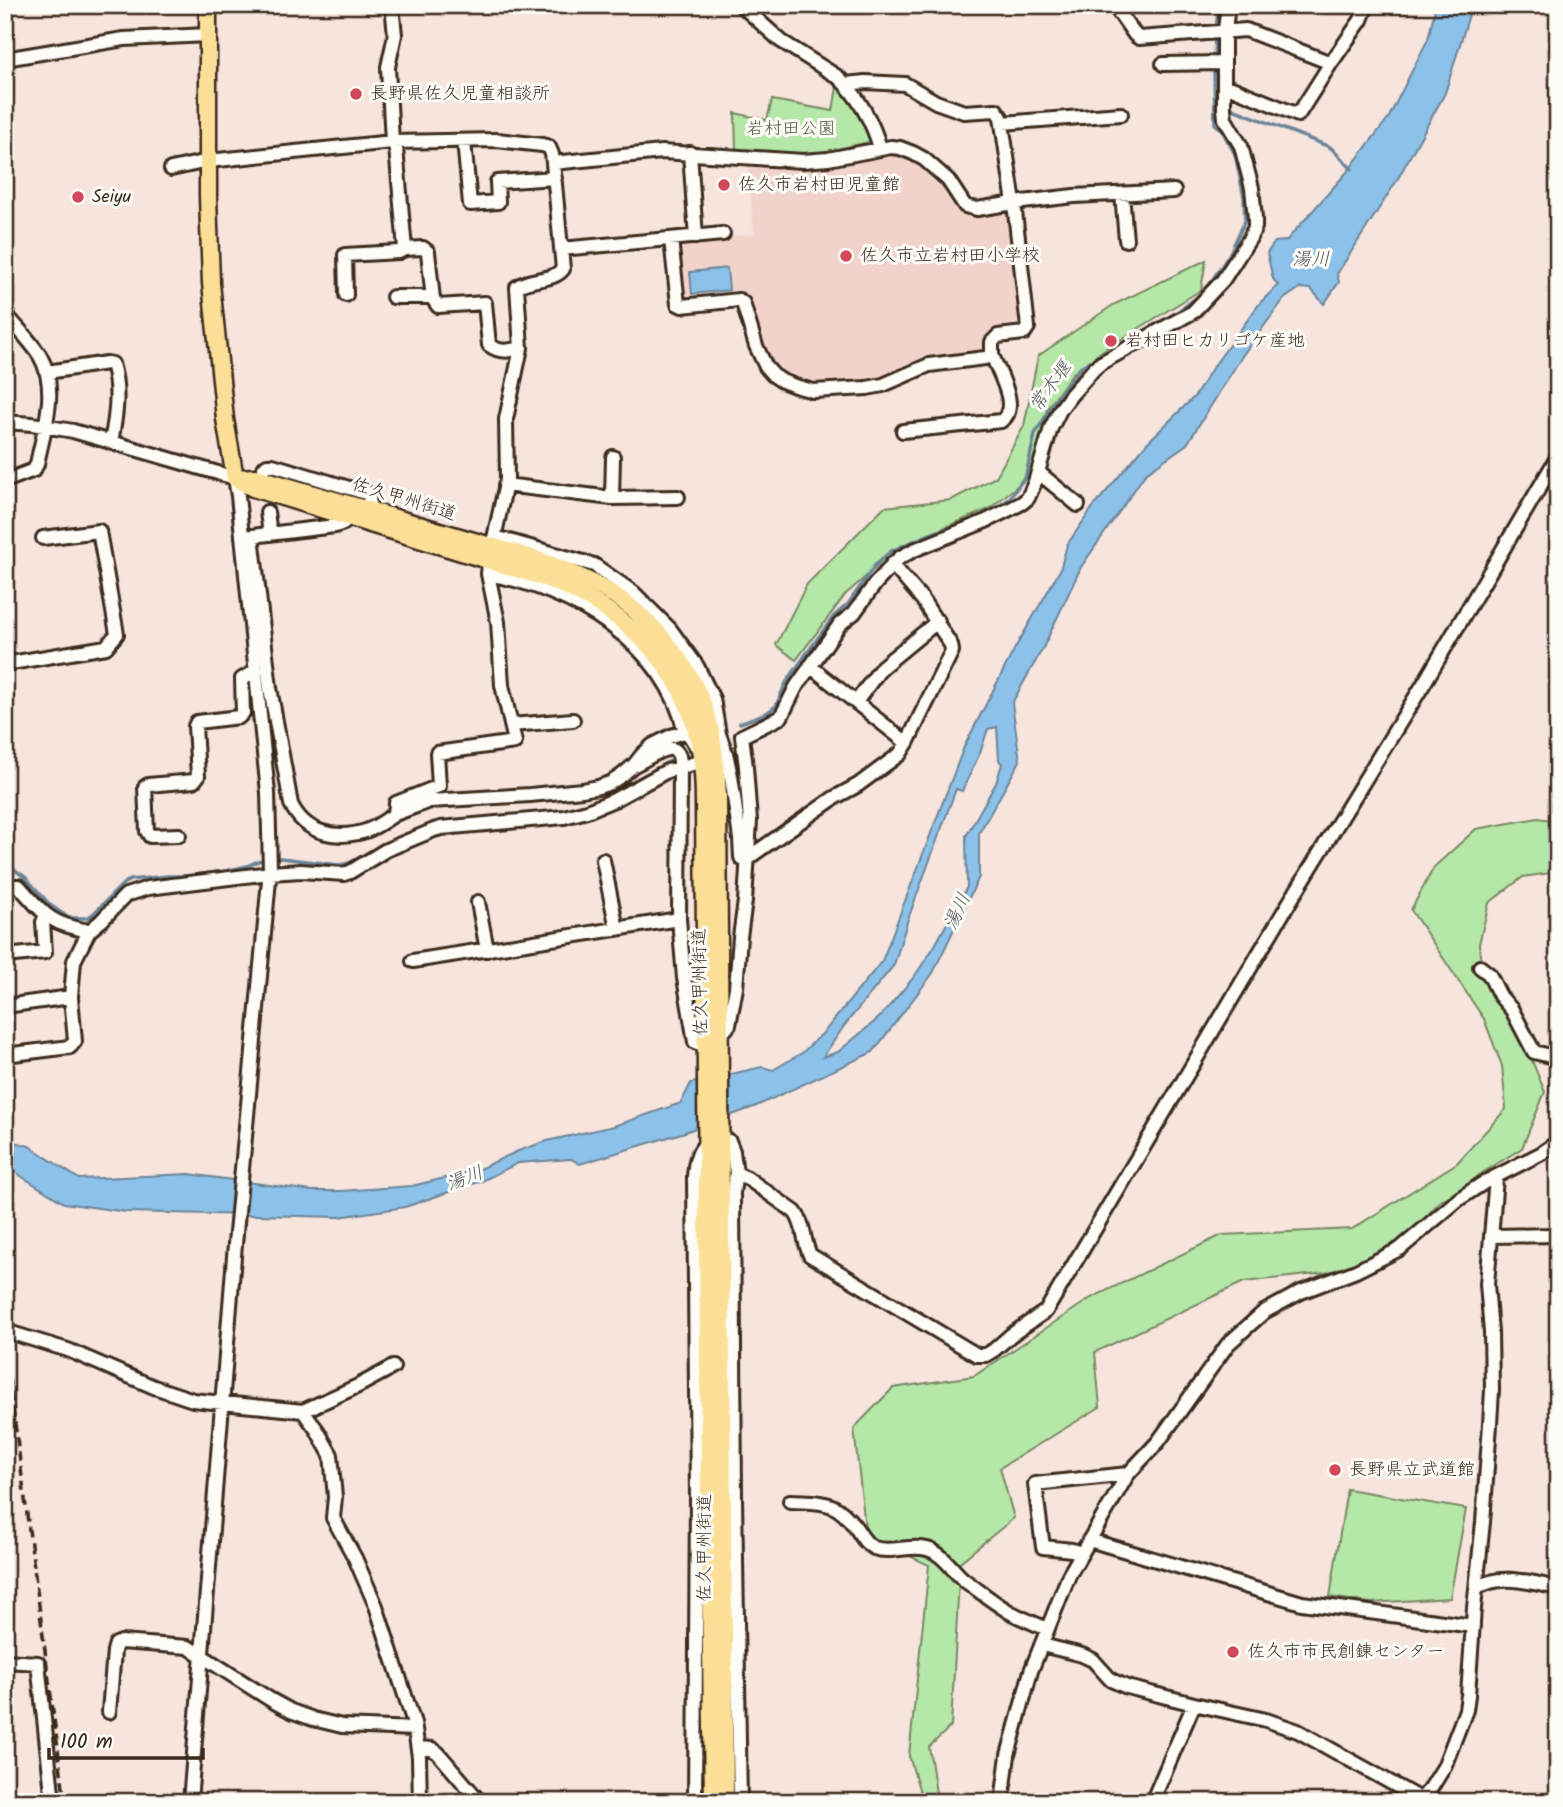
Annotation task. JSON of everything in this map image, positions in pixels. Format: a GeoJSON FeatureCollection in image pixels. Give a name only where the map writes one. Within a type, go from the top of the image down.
{"type":"FeatureCollection","features":[{"type":"Feature","properties":{"kind":"main road"},"geometry":{"type":"LineString","coordinates":[[208,5],[211,283],[235,478]]}},
{"type":"Feature","properties":{"kind":"main road","name":"佐久甲州街道"},"geometry":{"type":"LineString","coordinates":[[235,478],[256,477],[370,510],[576,590],[630,627],[661,660],[682,692],[692,716],[704,802],[714,1136],[726,1802]]}},
{"type":"Feature","properties":{"kind":"main road","name":"佐久甲州街道"},"geometry":{"type":"LineString","coordinates":[[235,478],[253,488],[346,517],[491,555],[535,559],[579,575],[611,593],[635,611],[660,636],[677,657],[699,695],[719,738],[716,766],[720,1031],[711,1048]]}},
{"type":"Feature","properties":{"kind":"main road","name":"佐久甲州街道"},"geometry":{"type":"LineString","coordinates":[[713,1802],[714,1136]]}},
{"type":"Feature","properties":{"kind":"street"},"geometry":{"type":"LineString","coordinates":[[392,5],[395,35],[388,67],[392,142],[396,148],[405,249]]}},
{"type":"Feature","properties":{"kind":"street"},"geometry":{"type":"LineString","coordinates":[[741,5],[781,41],[846,84],[861,106],[880,148]]}},
{"type":"Feature","properties":{"kind":"street"},"geometry":{"type":"LineString","coordinates":[[1114,5],[1139,38],[1246,30],[1331,63]]}},
{"type":"Feature","properties":{"kind":"street"},"geometry":{"type":"LineString","coordinates":[[892,564],[938,621],[952,651],[906,743],[900,754],[858,785],[834,798],[745,860],[742,859],[731,776],[726,753],[719,738],[742,736],[781,717],[796,687],[839,624],[855,613],[892,564],[899,558],[977,525],[1028,498],[1051,428],[1080,383],[1101,363],[1193,312],[1223,280],[1250,238],[1255,227],[1252,188],[1241,146],[1225,119],[1218,64],[1219,32],[1228,5]]}},
{"type":"Feature","properties":{"kind":"street"},"geometry":{"type":"LineString","coordinates":[[1224,98],[1232,88],[1298,115],[1361,20],[1367,5]]}},
{"type":"Feature","properties":{"kind":"street"},"geometry":{"type":"LineString","coordinates":[[5,59],[124,39],[208,35]]}},
{"type":"Feature","properties":{"kind":"street"},"geometry":{"type":"LineString","coordinates":[[1163,64],[1218,64]]}},
{"type":"Feature","properties":{"kind":"street"},"geometry":{"type":"LineString","coordinates":[[846,84],[905,84],[936,102],[964,112],[996,110],[1002,123],[1028,327],[1024,332],[998,336],[992,342],[992,355],[1007,391],[1010,411],[1001,421],[903,431]]}},
{"type":"Feature","properties":{"kind":"street"},"geometry":{"type":"LineString","coordinates":[[1002,123],[1121,114]]}},
{"type":"Feature","properties":{"kind":"street"},"geometry":{"type":"LineString","coordinates":[[171,169],[208,161],[392,142],[496,140],[542,145],[549,147],[552,154],[563,269],[561,273],[524,282],[517,287],[521,348],[506,419],[507,479],[491,555],[502,685],[515,742],[437,753],[439,786],[396,803],[395,814]]}},
{"type":"Feature","properties":{"kind":"street"},"geometry":{"type":"LineString","coordinates":[[464,141],[470,204],[498,202],[497,182],[555,178]]}},
{"type":"Feature","properties":{"kind":"street"},"geometry":{"type":"LineString","coordinates":[[553,163],[663,152],[803,161],[828,159],[880,148],[900,148],[924,159],[941,173],[965,206],[971,208],[1074,196],[1174,191]]}},
{"type":"Feature","properties":{"kind":"street"},"geometry":{"type":"LineString","coordinates":[[690,153],[696,237]]}},
{"type":"Feature","properties":{"kind":"street"},"geometry":{"type":"LineString","coordinates":[[1122,194],[1126,240]]}},
{"type":"Feature","properties":{"kind":"street"},"geometry":{"type":"LineString","coordinates":[[561,248],[723,234]]}},
{"type":"Feature","properties":{"kind":"street"},"geometry":{"type":"LineString","coordinates":[[671,239],[678,304],[681,306],[739,300],[743,303],[756,346],[766,367],[773,375],[795,386],[813,391],[867,388],[902,378],[929,365],[992,355]]}},
{"type":"Feature","properties":{"kind":"street"},"geometry":{"type":"LineString","coordinates":[[346,295],[345,255],[423,248],[428,253],[433,297],[438,306],[485,303],[489,345],[508,352],[521,348]]}},
{"type":"Feature","properties":{"kind":"street"},"geometry":{"type":"LineString","coordinates":[[393,297],[433,297]]}},
{"type":"Feature","properties":{"kind":"street"},"geometry":{"type":"LineString","coordinates":[[5,313],[39,356],[47,372],[50,397],[34,470],[5,481]]}},
{"type":"Feature","properties":{"kind":"street"},"geometry":{"type":"LineString","coordinates":[[47,372],[112,364],[117,399],[111,442]]}},
{"type":"Feature","properties":{"kind":"street"},"geometry":{"type":"LineString","coordinates":[[5,422],[44,426],[111,442],[235,478],[247,536],[286,781],[295,814],[308,827],[342,835],[367,831],[395,814],[430,801],[582,790],[610,783],[634,765],[665,748],[678,753],[679,919],[684,978],[695,1042],[711,1048]]}},
{"type":"Feature","properties":{"kind":"street"},"geometry":{"type":"LineString","coordinates":[[736,1173],[795,1212],[801,1219],[806,1248],[814,1259],[977,1355],[986,1355],[1046,1311],[1558,456]]}},
{"type":"Feature","properties":{"kind":"street"},"geometry":{"type":"LineString","coordinates":[[612,457],[612,498]]}},
{"type":"Feature","properties":{"kind":"street"},"geometry":{"type":"LineString","coordinates":[[264,468],[267,465],[273,466],[369,494],[370,510]]}},
{"type":"Feature","properties":{"kind":"street"},"geometry":{"type":"LineString","coordinates":[[1038,472],[1078,505]]}},
{"type":"Feature","properties":{"kind":"street"},"geometry":{"type":"LineString","coordinates":[[505,485],[612,498],[678,497]]}},
{"type":"Feature","properties":{"kind":"street"},"geometry":{"type":"LineString","coordinates":[[267,512],[270,534]]}},
{"type":"Feature","properties":{"kind":"street"},"geometry":{"type":"LineString","coordinates":[[247,536],[335,526],[344,523],[346,517]]}},
{"type":"Feature","properties":{"kind":"street"},"geometry":{"type":"LineString","coordinates":[[5,664],[106,647],[117,634],[99,531],[43,538]]}},
{"type":"Feature","properties":{"kind":"street"},"geometry":{"type":"LineString","coordinates":[[190,1802],[237,1222],[271,855],[247,536]]}},
{"type":"Feature","properties":{"kind":"street"},"geometry":{"type":"LineString","coordinates":[[5,1055],[70,1047],[75,1041],[71,998],[74,961],[89,930],[126,895],[148,888],[270,871],[344,874],[386,850],[441,828],[565,817],[587,811],[698,757],[688,733],[685,732],[681,715],[661,677],[636,645],[595,616],[552,593],[503,577],[491,555]]}},
{"type":"Feature","properties":{"kind":"street"},"geometry":{"type":"LineString","coordinates":[[856,702],[883,667],[938,621]]}},
{"type":"Feature","properties":{"kind":"street"},"geometry":{"type":"LineString","coordinates":[[810,666],[906,743]]}},
{"type":"Feature","properties":{"kind":"street"},"geometry":{"type":"LineString","coordinates":[[179,835],[150,835],[147,831],[145,787],[194,781],[198,776],[197,722],[239,717],[243,713],[242,679],[256,671]]}},
{"type":"Feature","properties":{"kind":"street"},"geometry":{"type":"LineString","coordinates":[[511,725],[573,720]]}},
{"type":"Feature","properties":{"kind":"street"},"geometry":{"type":"LineString","coordinates":[[634,765],[653,745],[685,732]]}},
{"type":"Feature","properties":{"kind":"street"},"geometry":{"type":"LineString","coordinates":[[720,1031],[729,1025],[736,988],[745,901],[750,821],[742,736]]}},
{"type":"Feature","properties":{"kind":"street"},"geometry":{"type":"LineString","coordinates":[[603,860],[617,929]]}},
{"type":"Feature","properties":{"kind":"street"},"geometry":{"type":"LineString","coordinates":[[5,886],[19,886],[57,923],[89,930]]}},
{"type":"Feature","properties":{"kind":"street"},"geometry":{"type":"LineString","coordinates":[[478,902],[487,950]]}},
{"type":"Feature","properties":{"kind":"street"},"geometry":{"type":"LineString","coordinates":[[5,956],[45,952],[43,922],[46,915]]}},
{"type":"Feature","properties":{"kind":"street"},"geometry":{"type":"LineString","coordinates":[[414,961],[679,919]]}},
{"type":"Feature","properties":{"kind":"street"},"geometry":{"type":"LineString","coordinates":[[1480,967],[1489,974],[1500,996],[1512,1010],[1534,1052],[1558,1058]]}},
{"type":"Feature","properties":{"kind":"street"},"geometry":{"type":"LineString","coordinates":[[5,1006],[71,998]]}},
{"type":"Feature","properties":{"kind":"street"},"geometry":{"type":"LineString","coordinates":[[695,1802],[697,1497],[694,1177],[698,1152],[714,1136],[729,1141],[736,1173],[733,1193],[740,1802]]}},
{"type":"Feature","properties":{"kind":"street"},"geometry":{"type":"LineString","coordinates":[[1002,1802],[1008,1755],[1031,1671],[1069,1575],[1128,1474],[1158,1442],[1228,1344],[1264,1312],[1301,1292],[1356,1271],[1400,1249],[1460,1199],[1485,1182],[1558,1142]]}},
{"type":"Feature","properties":{"kind":"street"},"geometry":{"type":"LineString","coordinates":[[1042,1644],[1093,1660],[1111,1680],[1128,1687],[1266,1720],[1298,1731],[1419,1800],[1431,1788],[1444,1767],[1466,1710],[1492,1390],[1487,1284],[1496,1178]]}},
{"type":"Feature","properties":{"kind":"street"},"geometry":{"type":"LineString","coordinates":[[1491,1236],[1558,1235]]}},
{"type":"Feature","properties":{"kind":"street"},"geometry":{"type":"LineString","coordinates":[[5,1331],[68,1350],[154,1387],[193,1400],[303,1411],[393,1367]]}},
{"type":"Feature","properties":{"kind":"street"},"geometry":{"type":"LineString","coordinates":[[303,1411],[331,1455],[335,1497],[333,1518],[355,1558],[380,1617],[415,1730],[419,1802]]}},
{"type":"Feature","properties":{"kind":"street"},"geometry":{"type":"LineString","coordinates":[[1081,1553],[1043,1547],[1035,1484],[1128,1474]]}},
{"type":"Feature","properties":{"kind":"street"},"geometry":{"type":"LineString","coordinates":[[790,1502],[834,1505],[873,1547],[885,1550],[918,1547],[935,1552],[961,1577],[1008,1611],[1047,1629]]}},
{"type":"Feature","properties":{"kind":"street"},"geometry":{"type":"LineString","coordinates":[[1089,1540],[1302,1603],[1473,1626]]}},
{"type":"Feature","properties":{"kind":"street"},"geometry":{"type":"LineString","coordinates":[[1477,1588],[1486,1582],[1503,1578],[1558,1588]]}},
{"type":"Feature","properties":{"kind":"street"},"geometry":{"type":"LineString","coordinates":[[109,1712],[114,1651],[116,1644],[121,1642],[188,1647],[291,1711],[313,1719],[342,1726],[415,1730]]}},
{"type":"Feature","properties":{"kind":"street"},"geometry":{"type":"LineString","coordinates":[[5,1661],[38,1663],[53,1802]]}},
{"type":"Feature","properties":{"kind":"street"},"geometry":{"type":"LineString","coordinates":[[1152,1802],[1194,1704]]}},
{"type":"Feature","properties":{"kind":"street"},"geometry":{"type":"LineString","coordinates":[[418,1748],[432,1749],[438,1754],[480,1802]]}},
{"type":"Feature","properties":{"kind":"shaded area","name":"佐久市立岩村田小学校"},"geometry":{"type":"Polygon","coordinates":[[[887,152],[912,157],[940,176],[960,205],[1010,207],[1023,320],[1014,326],[993,332],[984,350],[938,356],[877,381],[812,387],[794,382],[770,367],[745,297],[684,303],[675,241],[754,234],[748,162],[829,168],[887,152]]]}},
{"type":"Feature","properties":{"kind":"green space","name":"岩村田公園"},"geometry":{"type":"Polygon","coordinates":[[[838,81],[861,116],[868,132],[868,142],[808,154],[736,151],[735,113],[767,120],[772,100],[833,111],[838,81]]]}},
{"type":"Feature","properties":{"kind":"green space"},"geometry":{"type":"Polygon","coordinates":[[[1206,260],[1201,290],[1102,351],[1072,374],[1047,409],[1031,475],[989,509],[902,545],[846,594],[796,660],[776,645],[807,584],[884,507],[951,500],[996,477],[1024,426],[1038,356],[1113,305],[1206,260]]]}},
{"type":"Feature","properties":{"kind":"green space"},"geometry":{"type":"Polygon","coordinates":[[[1538,818],[1558,821],[1558,872],[1523,877],[1489,903],[1479,944],[1480,956],[1504,993],[1545,1092],[1522,1148],[1479,1175],[1464,1188],[1440,1201],[1414,1231],[1370,1259],[1326,1273],[1244,1282],[1095,1352],[1100,1407],[1000,1468],[1014,1518],[960,1562],[951,1726],[929,1747],[936,1793],[942,1802],[923,1802],[909,1756],[929,1565],[866,1536],[854,1428],[893,1388],[974,1376],[1091,1298],[1222,1235],[1352,1229],[1457,1163],[1506,1109],[1502,1066],[1484,1019],[1411,910],[1434,867],[1476,829],[1538,818]]]}},
{"type":"Feature","properties":{"kind":"green space"},"geometry":{"type":"Polygon","coordinates":[[[1347,1489],[1466,1509],[1450,1598],[1371,1603],[1330,1597],[1347,1489]]]}},
{"type":"Feature","properties":{"kind":"water","name":"湯川"},"geometry":{"type":"Polygon","coordinates":[[[1436,5],[1472,5],[1445,93],[1396,182],[1337,274],[1339,282],[1324,304],[1311,289],[1300,288],[1284,299],[1242,356],[1187,444],[1146,473],[1081,567],[1043,648],[1012,703],[1020,761],[979,833],[979,877],[933,973],[873,1052],[754,1107],[682,1133],[580,1164],[571,1159],[518,1163],[484,1180],[405,1207],[339,1217],[126,1212],[64,1203],[5,1166],[5,1139],[29,1146],[79,1179],[189,1174],[312,1191],[412,1186],[477,1170],[547,1141],[614,1126],[681,1103],[691,1083],[762,1067],[773,1070],[802,1053],[825,1031],[882,961],[964,747],[1014,650],[1060,570],[1067,545],[1093,507],[1147,443],[1195,396],[1260,303],[1278,285],[1273,279],[1267,253],[1275,242],[1286,241],[1347,172],[1389,117],[1428,39],[1436,5]],[[997,727],[988,729],[962,791],[956,789],[894,965],[844,1026],[823,1057],[838,1052],[880,1017],[914,977],[934,947],[967,887],[966,836],[996,783],[1002,764],[999,760],[997,727]]]}},
{"type":"Feature","properties":{"kind":"water"},"geometry":{"type":"Polygon","coordinates":[[[727,268],[729,290],[692,294],[690,272],[727,268]]]}},
{"type":"Feature","properties":{"kind":"waterway","name":"常木堰"},"geometry":{"type":"LineString","coordinates":[[1214,59],[1219,5]]}},
{"type":"Feature","properties":{"kind":"waterway","name":"常木堰"},"geometry":{"type":"LineString","coordinates":[[988,513],[1009,499],[1026,475],[1035,434],[1060,393],[1082,366],[1177,312],[1199,296],[1229,255],[1245,221],[1244,197],[1235,154],[1221,129],[1215,124],[1214,67]]}},
{"type":"Feature","properties":{"kind":"waterway"},"geometry":{"type":"LineString","coordinates":[[1215,102],[1330,147],[1352,169]]}},
{"type":"Feature","properties":{"kind":"waterway","name":"常木堰"},"geometry":{"type":"LineString","coordinates":[[740,723],[767,713],[776,706],[786,683],[807,653],[834,616],[848,604],[876,564],[891,551],[962,524]]}},
{"type":"Feature","properties":{"kind":"waterway"},"geometry":{"type":"LineString","coordinates":[[569,810],[605,797],[670,761]]}},
{"type":"Feature","properties":{"kind":"waterway"},"geometry":{"type":"LineString","coordinates":[[5,863],[25,877],[50,905],[66,916],[87,918],[130,880],[226,871],[258,861],[281,858],[340,865],[410,834]]}},
{"type":"Feature","properties":{"kind":"railway"},"geometry":{"type":"LineString","coordinates":[[5,1348],[65,1802]]}},
{"type":"Feature","properties":{"kind":"place","name":"長野県佐久児童相談所"},"geometry":{"type":"Point","coordinates":[356,94]}},
{"type":"Feature","properties":{"kind":"place","name":"佐久市岩村田児童館"},"geometry":{"type":"Point","coordinates":[724,185]}},
{"type":"Feature","properties":{"kind":"place","name":"Seiyu"},"geometry":{"type":"Point","coordinates":[78,197]}},
{"type":"Feature","properties":{"kind":"place","name":"佐久市立岩村田小学校"},"geometry":{"type":"Point","coordinates":[846,256]}},
{"type":"Feature","properties":{"kind":"place","name":"岩村田ヒカリゴケ産地"},"geometry":{"type":"Point","coordinates":[1111,341]}},
{"type":"Feature","properties":{"kind":"place","name":"長野県立武道館"},"geometry":{"type":"Point","coordinates":[1335,1470]}},
{"type":"Feature","properties":{"kind":"place","name":"佐久市市民創錬センター"},"geometry":{"type":"Point","coordinates":[1233,1652]}}]}
